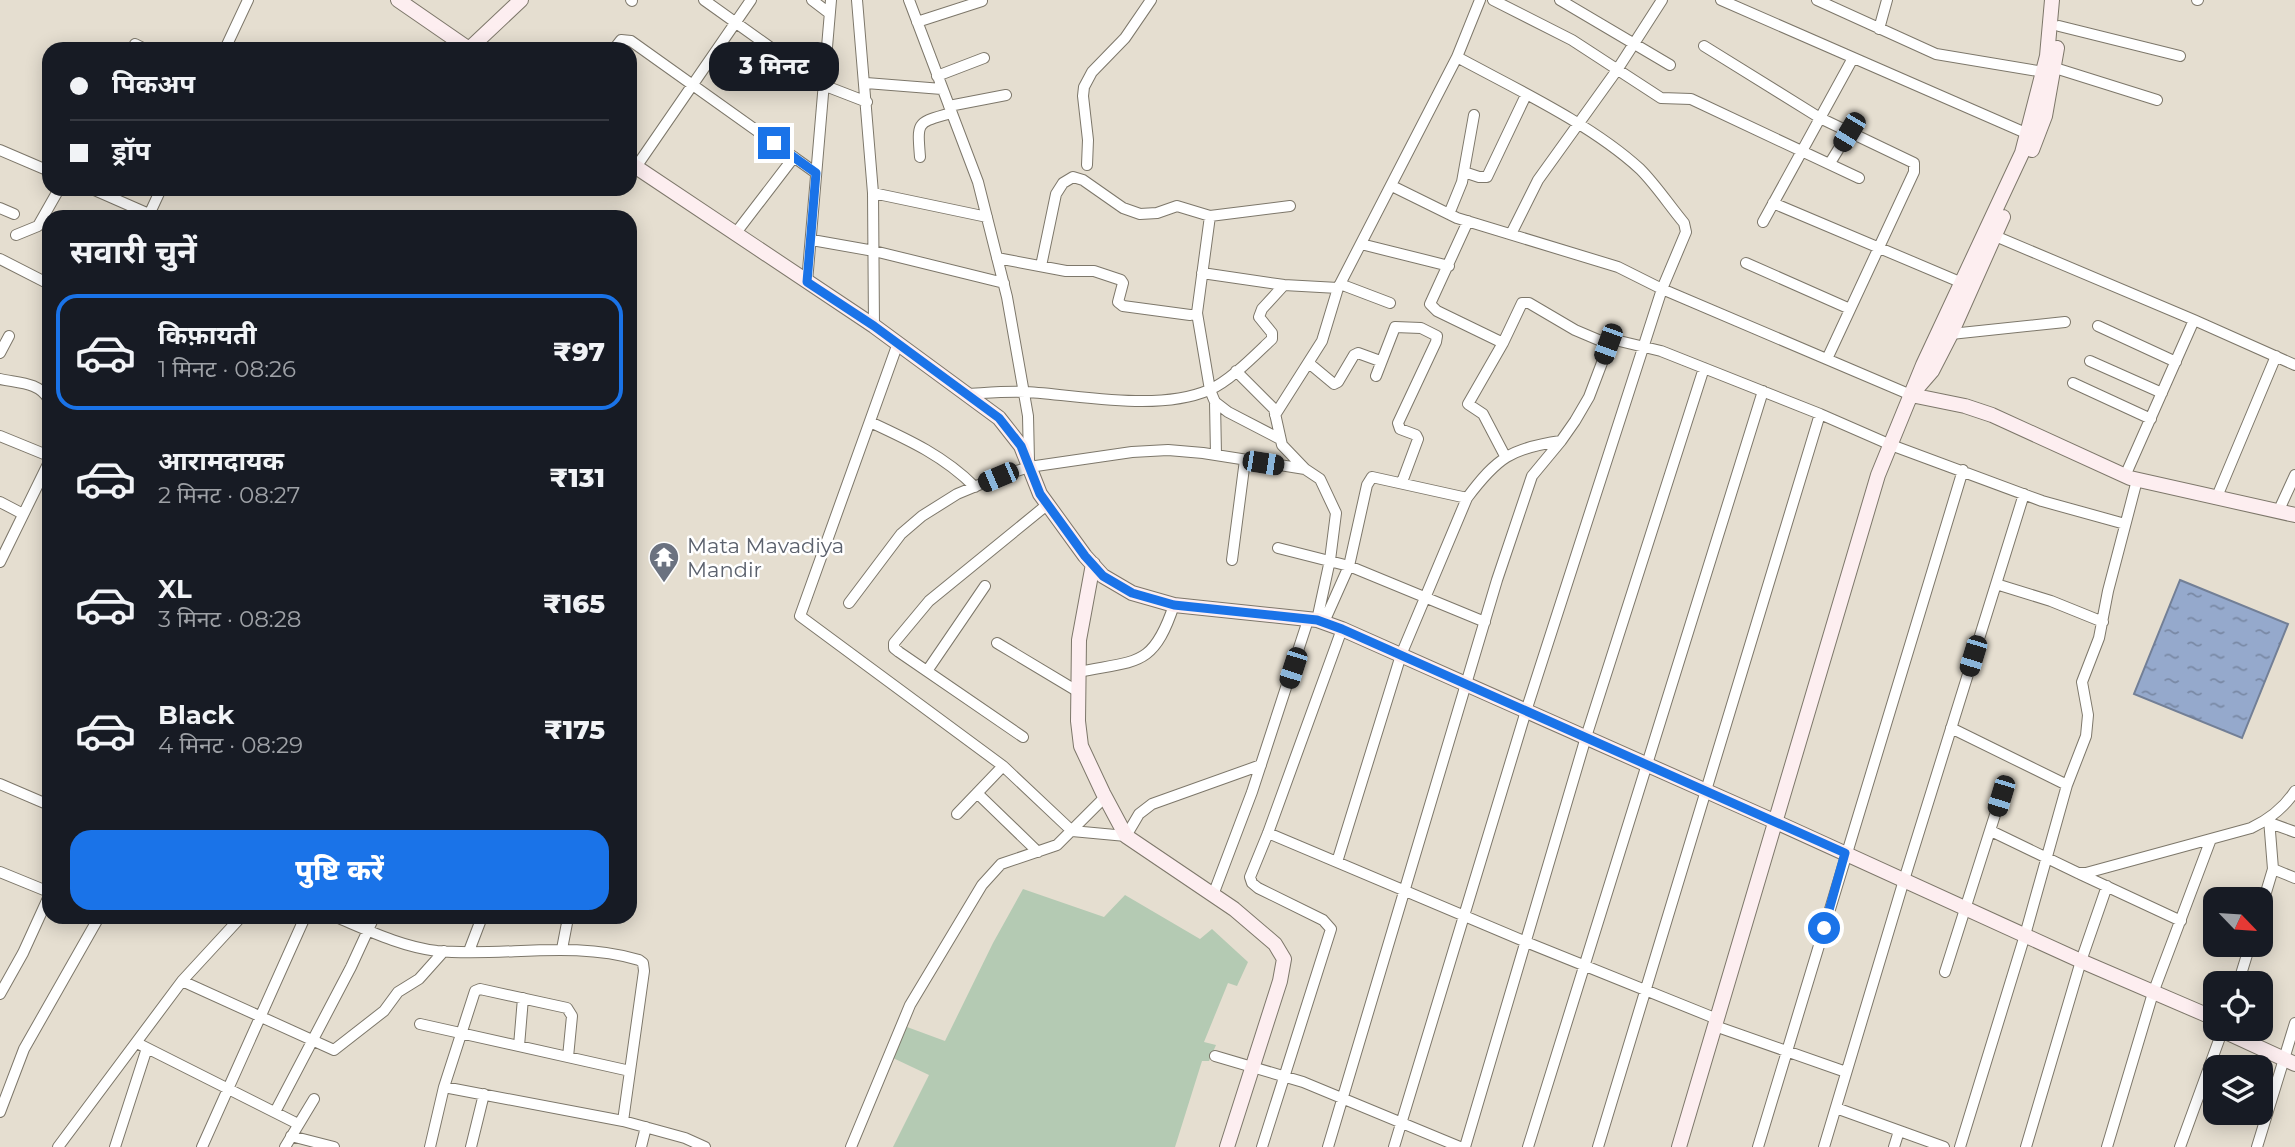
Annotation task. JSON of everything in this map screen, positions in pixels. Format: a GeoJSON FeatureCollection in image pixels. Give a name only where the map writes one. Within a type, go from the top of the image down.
{"type":"FeatureCollection","features":[{"type":"Feature","properties":{"kind":"street"},"geometry":{"type":"LineString","coordinates":[[228,42],[247,0]]}},
{"type":"Feature","properties":{"kind":"street"},"geometry":{"type":"LineString","coordinates":[[398,0],[459,42]]}},
{"type":"Feature","properties":{"kind":"street"},"geometry":{"type":"LineString","coordinates":[[476,42],[521,0]]}},
{"type":"Feature","properties":{"kind":"street"},"geometry":{"type":"LineString","coordinates":[[704,0],[823,85],[867,102]]}},
{"type":"Feature","properties":{"kind":"street"},"geometry":{"type":"LineString","coordinates":[[637,160],[751,0]]}},
{"type":"Feature","properties":{"kind":"street"},"geometry":{"type":"LineString","coordinates":[[812,0],[830,13]]}},
{"type":"Feature","properties":{"kind":"street"},"geometry":{"type":"LineString","coordinates":[[807,282],[831,0]]}},
{"type":"Feature","properties":{"kind":"street"},"geometry":{"type":"LineString","coordinates":[[858,0],[873,193],[874,326]]}},
{"type":"Feature","properties":{"kind":"street"},"geometry":{"type":"LineString","coordinates":[[909,0],[978,182],[1004,283],[1028,416],[1029,467]]}},
{"type":"Feature","properties":{"kind":"street"},"geometry":{"type":"LineString","coordinates":[[1087,165],[1084,87],[1092,72],[1125,37],[1151,0]]}},
{"type":"Feature","properties":{"kind":"street"},"geometry":{"type":"LineString","coordinates":[[1275,415],[1310,364],[1326,334],[1339,286],[1457,57],[1480,0]]}},
{"type":"Feature","properties":{"kind":"street"},"geometry":{"type":"LineString","coordinates":[[1493,0],[1572,40],[1661,98],[1691,99],[1859,178]]}},
{"type":"Feature","properties":{"kind":"street"},"geometry":{"type":"LineString","coordinates":[[1560,0],[1670,65]]}},
{"type":"Feature","properties":{"kind":"street"},"geometry":{"type":"LineString","coordinates":[[1511,234],[1538,180],[1617,70],[1662,0]]}},
{"type":"Feature","properties":{"kind":"street"},"geometry":{"type":"LineString","coordinates":[[1721,0],[2028,134]]}},
{"type":"Feature","properties":{"kind":"street"},"geometry":{"type":"LineString","coordinates":[[1817,0],[1945,57],[2049,70],[2157,100]]}},
{"type":"Feature","properties":{"kind":"street"},"geometry":{"type":"LineString","coordinates":[[1879,29],[1887,0]]}},
{"type":"Feature","properties":{"kind":"street"},"geometry":{"type":"LineString","coordinates":[[1679,1147],[1878,475],[1911,395],[2029,157],[2045,116],[2052,0]]}},
{"type":"Feature","properties":{"kind":"street"},"geometry":{"type":"LineString","coordinates":[[1990,234],[2022,153],[2049,70],[2059,26],[2061,0]]}},
{"type":"Feature","properties":{"kind":"street"},"geometry":{"type":"LineString","coordinates":[[917,22],[982,1]]}},
{"type":"Feature","properties":{"kind":"street"},"geometry":{"type":"LineString","coordinates":[[2059,26],[2180,56]]}},
{"type":"Feature","properties":{"kind":"street"},"geometry":{"type":"LineString","coordinates":[[637,45],[816,173]]}},
{"type":"Feature","properties":{"kind":"street"},"geometry":{"type":"LineString","coordinates":[[1704,46],[1820,118],[1910,160],[1915,167],[1827,359]]}},
{"type":"Feature","properties":{"kind":"street"},"geometry":{"type":"LineString","coordinates":[[1394,1147],[1526,711],[1662,289],[1686,232],[1684,223],[1640,169],[1578,124],[1457,57]]}},
{"type":"Feature","properties":{"kind":"street"},"geometry":{"type":"LineString","coordinates":[[937,76],[984,58]]}},
{"type":"Feature","properties":{"kind":"street"},"geometry":{"type":"LineString","coordinates":[[1763,222],[1853,58]]}},
{"type":"Feature","properties":{"kind":"street"},"geometry":{"type":"LineString","coordinates":[[866,83],[942,89]]}},
{"type":"Feature","properties":{"kind":"street"},"geometry":{"type":"LineString","coordinates":[[920,157],[918,135],[920,125],[924,121],[950,109],[1006,95]]}},
{"type":"Feature","properties":{"kind":"street"},"geometry":{"type":"LineString","coordinates":[[1464,172],[1487,177],[1526,95]]}},
{"type":"Feature","properties":{"kind":"street"},"geometry":{"type":"LineString","coordinates":[[1449,214],[1459,193],[1474,115]]}},
{"type":"Feature","properties":{"kind":"street"},"geometry":{"type":"LineString","coordinates":[[1830,163],[1849,132]]}},
{"type":"Feature","properties":{"kind":"street"},"geometry":{"type":"LineString","coordinates":[[0,150],[42,168]]}},
{"type":"Feature","properties":{"kind":"street"},"geometry":{"type":"LineString","coordinates":[[735,234],[794,157]]}},
{"type":"Feature","properties":{"kind":"street"},"geometry":{"type":"LineString","coordinates":[[637,168],[874,326],[999,418],[1021,446],[1040,494],[1093,565],[1103,576],[1132,593],[1174,605],[1316,621],[1342,629],[1845,853],[2203,1019]]}},
{"type":"Feature","properties":{"kind":"street"},"geometry":{"type":"LineString","coordinates":[[1041,266],[1056,194],[1063,183],[1073,177],[1083,180],[1131,212],[1140,214],[1157,213],[1177,206],[1210,216],[1290,206]]}},
{"type":"Feature","properties":{"kind":"street"},"geometry":{"type":"LineString","coordinates":[[1392,186],[1468,221],[1618,267],[1662,289],[1911,395],[1965,406],[1992,415],[2131,478],[2295,515]]}},
{"type":"Feature","properties":{"kind":"street"},"geometry":{"type":"LineString","coordinates":[[873,193],[987,217]]}},
{"type":"Feature","properties":{"kind":"street"},"geometry":{"type":"LineString","coordinates":[[107,196],[137,210]]}},
{"type":"Feature","properties":{"kind":"street"},"geometry":{"type":"LineString","coordinates":[[1773,203],[1966,285]]}},
{"type":"Feature","properties":{"kind":"street"},"geometry":{"type":"LineString","coordinates":[[0,208],[13,214]]}},
{"type":"Feature","properties":{"kind":"street"},"geometry":{"type":"LineString","coordinates":[[1210,216],[1197,313],[1214,402],[1216,455]]}},
{"type":"Feature","properties":{"kind":"street"},"geometry":{"type":"LineString","coordinates":[[16,234],[38,226],[42,219]]}},
{"type":"Feature","properties":{"kind":"street"},"geometry":{"type":"LineString","coordinates":[[1468,221],[1430,304],[1433,308],[1503,343]]}},
{"type":"Feature","properties":{"kind":"street"},"geometry":{"type":"LineString","coordinates":[[1990,234],[2295,365]]}},
{"type":"Feature","properties":{"kind":"street"},"geometry":{"type":"LineString","coordinates":[[812,240],[874,251],[1004,283]]}},
{"type":"Feature","properties":{"kind":"street"},"geometry":{"type":"LineString","coordinates":[[1361,244],[1449,267]]}},
{"type":"Feature","properties":{"kind":"street"},"geometry":{"type":"LineString","coordinates":[[997,258],[1066,271],[1094,271],[1123,283],[1118,302],[1123,306],[1190,315],[1197,313]]}},
{"type":"Feature","properties":{"kind":"street"},"geometry":{"type":"LineString","coordinates":[[0,259],[42,280]]}},
{"type":"Feature","properties":{"kind":"street"},"geometry":{"type":"LineString","coordinates":[[1746,263],[1850,309]]}},
{"type":"Feature","properties":{"kind":"street"},"geometry":{"type":"LineString","coordinates":[[1202,273],[1284,285],[1339,286],[1390,303]]}},
{"type":"Feature","properties":{"kind":"street"},"geometry":{"type":"LineString","coordinates":[[966,394],[1024,392],[1125,401],[1177,397],[1210,390],[1272,339],[1272,333],[1259,317],[1262,309],[1284,285]]}},
{"type":"Feature","properties":{"kind":"street"},"geometry":{"type":"LineString","coordinates":[[1505,456],[1483,414],[1468,404],[1520,307],[1525,303],[1608,344]]}},
{"type":"Feature","properties":{"kind":"street"},"geometry":{"type":"LineString","coordinates":[[1960,1147],[2025,935],[2067,785],[2088,725],[2082,682],[2103,622],[2125,524],[2131,478],[2151,419],[2194,320]]}},
{"type":"Feature","properties":{"kind":"street"},"geometry":{"type":"LineString","coordinates":[[1945,331],[2065,322]]}},
{"type":"Feature","properties":{"kind":"street"},"geometry":{"type":"LineString","coordinates":[[2098,326],[2176,362]]}},
{"type":"Feature","properties":{"kind":"street"},"geometry":{"type":"LineString","coordinates":[[1376,376],[1395,327],[1421,328],[1437,336],[1398,423],[1400,429],[1416,435],[1418,439],[1402,482]]}},
{"type":"Feature","properties":{"kind":"street"},"geometry":{"type":"LineString","coordinates":[[0,353],[9,337]]}},
{"type":"Feature","properties":{"kind":"street"},"geometry":{"type":"LineString","coordinates":[[1328,1147],[1485,622],[1532,476],[1575,421],[1589,397],[1611,340],[1643,346],[1704,368],[1891,445],[2024,494],[2125,524]]}},
{"type":"Feature","properties":{"kind":"street"},"geometry":{"type":"LineString","coordinates":[[898,343],[800,616],[1003,766],[1072,831],[1126,836]]}},
{"type":"Feature","properties":{"kind":"street"},"geometry":{"type":"LineString","coordinates":[[1310,364],[1334,384],[1358,353],[1380,362]]}},
{"type":"Feature","properties":{"kind":"street"},"geometry":{"type":"LineString","coordinates":[[2216,499],[2276,356]]}},
{"type":"Feature","properties":{"kind":"street"},"geometry":{"type":"LineString","coordinates":[[2090,361],[2162,393]]}},
{"type":"Feature","properties":{"kind":"street"},"geometry":{"type":"LineString","coordinates":[[1215,1056],[1284,1076],[1462,1147],[1586,737],[1704,368]]}},
{"type":"Feature","properties":{"kind":"street"},"geometry":{"type":"LineString","coordinates":[[1213,895],[1316,621],[1330,560],[1336,513],[1320,479],[1286,452],[1270,405],[1236,371]]}},
{"type":"Feature","properties":{"kind":"street"},"geometry":{"type":"LineString","coordinates":[[0,379],[42,390]]}},
{"type":"Feature","properties":{"kind":"street"},"geometry":{"type":"LineString","coordinates":[[2073,383],[2151,419]]}},
{"type":"Feature","properties":{"kind":"street"},"geometry":{"type":"LineString","coordinates":[[1528,1147],[1763,391]]}},
{"type":"Feature","properties":{"kind":"street"},"geometry":{"type":"LineString","coordinates":[[1214,402],[1280,439]]}},
{"type":"Feature","properties":{"kind":"street"},"geometry":{"type":"LineString","coordinates":[[1598,1147],[1820,414]]}},
{"type":"Feature","properties":{"kind":"street"},"geometry":{"type":"LineString","coordinates":[[870,422],[928,449],[957,468],[975,487]]}},
{"type":"Feature","properties":{"kind":"street"},"geometry":{"type":"LineString","coordinates":[[0,436],[42,453]]}},
{"type":"Feature","properties":{"kind":"street"},"geometry":{"type":"LineString","coordinates":[[1337,862],[1401,655],[1467,498],[1480,480],[1505,456],[1534,445],[1560,441]]}},
{"type":"Feature","properties":{"kind":"street"},"geometry":{"type":"LineString","coordinates":[[849,603],[901,534],[922,516],[957,494],[1029,467],[1148,450],[1187,451],[1305,469]]}},
{"type":"Feature","properties":{"kind":"street"},"geometry":{"type":"LineString","coordinates":[[1232,560],[1245,460]]}},
{"type":"Feature","properties":{"kind":"street"},"geometry":{"type":"LineString","coordinates":[[1758,1147],[1963,470]]}},
{"type":"Feature","properties":{"kind":"street"},"geometry":{"type":"LineString","coordinates":[[2278,512],[2295,475]]}},
{"type":"Feature","properties":{"kind":"street"},"geometry":{"type":"LineString","coordinates":[[0,562],[42,476]]}},
{"type":"Feature","properties":{"kind":"street"},"geometry":{"type":"LineString","coordinates":[[1316,621],[1349,566],[1369,480],[1376,477],[1467,498]]}},
{"type":"Feature","properties":{"kind":"street"},"geometry":{"type":"LineString","coordinates":[[1824,1147],[2024,494]]}},
{"type":"Feature","properties":{"kind":"street"},"geometry":{"type":"LineString","coordinates":[[0,502],[23,514]]}},
{"type":"Feature","properties":{"kind":"street"},"geometry":{"type":"LineString","coordinates":[[1023,737],[894,648],[896,639],[934,596],[1048,504]]}},
{"type":"Feature","properties":{"kind":"street"},"geometry":{"type":"LineString","coordinates":[[1278,548],[1349,566],[1426,600],[1485,622]]}},
{"type":"Feature","properties":{"kind":"street"},"geometry":{"type":"LineString","coordinates":[[1093,565],[1079,640],[1077,691],[1081,746],[1105,797],[1126,836],[1234,909],[1275,944],[1284,959],[1280,981],[1227,1147]]}},
{"type":"Feature","properties":{"kind":"street"},"geometry":{"type":"LineString","coordinates":[[1996,584],[2103,622]]}},
{"type":"Feature","properties":{"kind":"street"},"geometry":{"type":"LineString","coordinates":[[927,671],[985,586]]}},
{"type":"Feature","properties":{"kind":"street"},"geometry":{"type":"LineString","coordinates":[[1078,672],[1135,660],[1148,654],[1161,639],[1174,605]]}},
{"type":"Feature","properties":{"kind":"street"},"geometry":{"type":"LineString","coordinates":[[1262,1147],[1331,929],[1323,920],[1252,883],[1252,869],[1268,833],[1342,629]]}},
{"type":"Feature","properties":{"kind":"street"},"geometry":{"type":"LineString","coordinates":[[997,643],[1077,691]]}},
{"type":"Feature","properties":{"kind":"street"},"geometry":{"type":"LineString","coordinates":[[1951,729],[2067,785]]}},
{"type":"Feature","properties":{"kind":"street"},"geometry":{"type":"LineString","coordinates":[[1126,836],[1139,814],[1152,804],[1261,765]]}},
{"type":"Feature","properties":{"kind":"street"},"geometry":{"type":"LineString","coordinates":[[957,814],[1003,766]]}},
{"type":"Feature","properties":{"kind":"street"},"geometry":{"type":"LineString","coordinates":[[0,784],[42,802]]}},
{"type":"Feature","properties":{"kind":"street"},"geometry":{"type":"LineString","coordinates":[[978,793],[1038,852]]}},
{"type":"Feature","properties":{"kind":"street"},"geometry":{"type":"LineString","coordinates":[[2078,873],[2093,872],[2251,828],[2270,821],[2294,795]]}},
{"type":"Feature","properties":{"kind":"street"},"geometry":{"type":"LineString","coordinates":[[1945,972],[2001,796]]}},
{"type":"Feature","properties":{"kind":"street"},"geometry":{"type":"LineString","coordinates":[[850,1147],[910,1005],[982,885],[1001,864],[1058,845],[1105,797]]}},
{"type":"Feature","properties":{"kind":"street"},"geometry":{"type":"LineString","coordinates":[[2270,821],[2295,832]]}},
{"type":"Feature","properties":{"kind":"street"},"geometry":{"type":"LineString","coordinates":[[2268,887],[2273,869],[2270,821]]}},
{"type":"Feature","properties":{"kind":"street"},"geometry":{"type":"LineString","coordinates":[[1991,831],[2181,921]]}},
{"type":"Feature","properties":{"kind":"street"},"geometry":{"type":"LineString","coordinates":[[1268,833],[1525,942],[1646,989],[1716,1023],[1846,1072]]}},
{"type":"Feature","properties":{"kind":"street"},"geometry":{"type":"LineString","coordinates":[[2107,1147],[2154,994],[2211,839]]}},
{"type":"Feature","properties":{"kind":"street"},"geometry":{"type":"LineString","coordinates":[[2273,869],[2295,878]]}},
{"type":"Feature","properties":{"kind":"street"},"geometry":{"type":"LineString","coordinates":[[0,872],[42,891]]}},
{"type":"Feature","properties":{"kind":"street"},"geometry":{"type":"LineString","coordinates":[[2026,1147],[2081,961],[2107,886]]}},
{"type":"Feature","properties":{"kind":"street"},"geometry":{"type":"LineString","coordinates":[[0,994],[42,909]]}},
{"type":"Feature","properties":{"kind":"street"},"geometry":{"type":"LineString","coordinates":[[0,1112],[23,1049],[95,924]]}},
{"type":"Feature","properties":{"kind":"street"},"geometry":{"type":"LineString","coordinates":[[58,1147],[142,1046],[183,981],[232,924]]}},
{"type":"Feature","properties":{"kind":"street"},"geometry":{"type":"LineString","coordinates":[[203,1146],[302,924]]}},
{"type":"Feature","properties":{"kind":"street"},"geometry":{"type":"LineString","coordinates":[[353,924],[417,947],[443,951],[562,948],[633,959],[643,963],[623,1121]]}},
{"type":"Feature","properties":{"kind":"street"},"geometry":{"type":"LineString","coordinates":[[275,1112],[371,924]]}},
{"type":"Feature","properties":{"kind":"street"},"geometry":{"type":"LineString","coordinates":[[469,951],[479,924]]}},
{"type":"Feature","properties":{"kind":"street"},"geometry":{"type":"LineString","coordinates":[[562,948],[567,924]]}},
{"type":"Feature","properties":{"kind":"street"},"geometry":{"type":"LineString","coordinates":[[183,981],[334,1050],[388,1007],[402,988],[419,979],[443,951]]}},
{"type":"Feature","properties":{"kind":"street"},"geometry":{"type":"LineString","coordinates":[[430,1147],[444,1087],[475,991],[480,989],[523,998],[570,1011],[568,1057]]}},
{"type":"Feature","properties":{"kind":"street"},"geometry":{"type":"LineString","coordinates":[[519,1046],[523,998]]}},
{"type":"Feature","properties":{"kind":"street"},"geometry":{"type":"LineString","coordinates":[[2257,1147],[2290,1057],[2295,1023]]}},
{"type":"Feature","properties":{"kind":"street"},"geometry":{"type":"LineString","coordinates":[[420,1024],[630,1071]]}},
{"type":"Feature","properties":{"kind":"street"},"geometry":{"type":"LineString","coordinates":[[2180,1147],[2214,1041]]}},
{"type":"Feature","properties":{"kind":"street"},"geometry":{"type":"LineString","coordinates":[[2252,1041],[2290,1057]]}},
{"type":"Feature","properties":{"kind":"street"},"geometry":{"type":"LineString","coordinates":[[2260,1041],[2290,1057]]}},
{"type":"Feature","properties":{"kind":"street"},"geometry":{"type":"LineString","coordinates":[[142,1046],[298,1124]]}},
{"type":"Feature","properties":{"kind":"street"},"geometry":{"type":"LineString","coordinates":[[116,1147],[142,1046]]}},
{"type":"Feature","properties":{"kind":"street"},"geometry":{"type":"LineString","coordinates":[[444,1087],[623,1121],[703,1146]]}},
{"type":"Feature","properties":{"kind":"street"},"geometry":{"type":"LineString","coordinates":[[471,1147],[485,1094]]}},
{"type":"Feature","properties":{"kind":"street"},"geometry":{"type":"LineString","coordinates":[[285,1147],[314,1100]]}},
{"type":"Feature","properties":{"kind":"street"},"geometry":{"type":"LineString","coordinates":[[1836,1108],[1944,1147]]}},
{"type":"Feature","properties":{"kind":"street"},"geometry":{"type":"LineString","coordinates":[[641,1147],[646,1127]]}},
{"type":"Feature","properties":{"kind":"street"},"geometry":{"type":"LineString","coordinates":[[1894,1147],[1899,1131]]}},
{"type":"Feature","properties":{"kind":"street"},"geometry":{"type":"LineString","coordinates":[[291,1136],[334,1147]]}},
{"type":"Feature","properties":{"kind":"green space"},"geometry":{"type":"Polygon","coordinates":[[[1023,889],[1104,917],[1125,895],[1200,939],[1212,929],[1248,962],[1237,986],[1228,983],[1204,1042],[1216,1045],[1209,1061],[1202,1061],[1175,1147],[893,1147],[929,1075],[893,1058],[907,1027],[945,1041],[1023,889]]]}},
{"type":"Feature","properties":{"kind":"water"},"geometry":{"type":"Polygon","coordinates":[[[2180,580],[2288,624],[2242,738],[2134,694],[2180,580]]]}},
{"type":"Feature","properties":{"kind":"place","name":"Mata Mavadiya Mandir"},"geometry":{"type":"Point","coordinates":[664,584]}},
{"type":"Feature","properties":{"kind":"route"},"geometry":{"type":"LineString","coordinates":[[774,143],[816,173],[807,282],[874,326],[999,418],[1021,446],[1040,494],[1103,576],[1132,593],[1174,605],[1317,620],[1342,629],[1845,853],[1824,928]]}}]}
